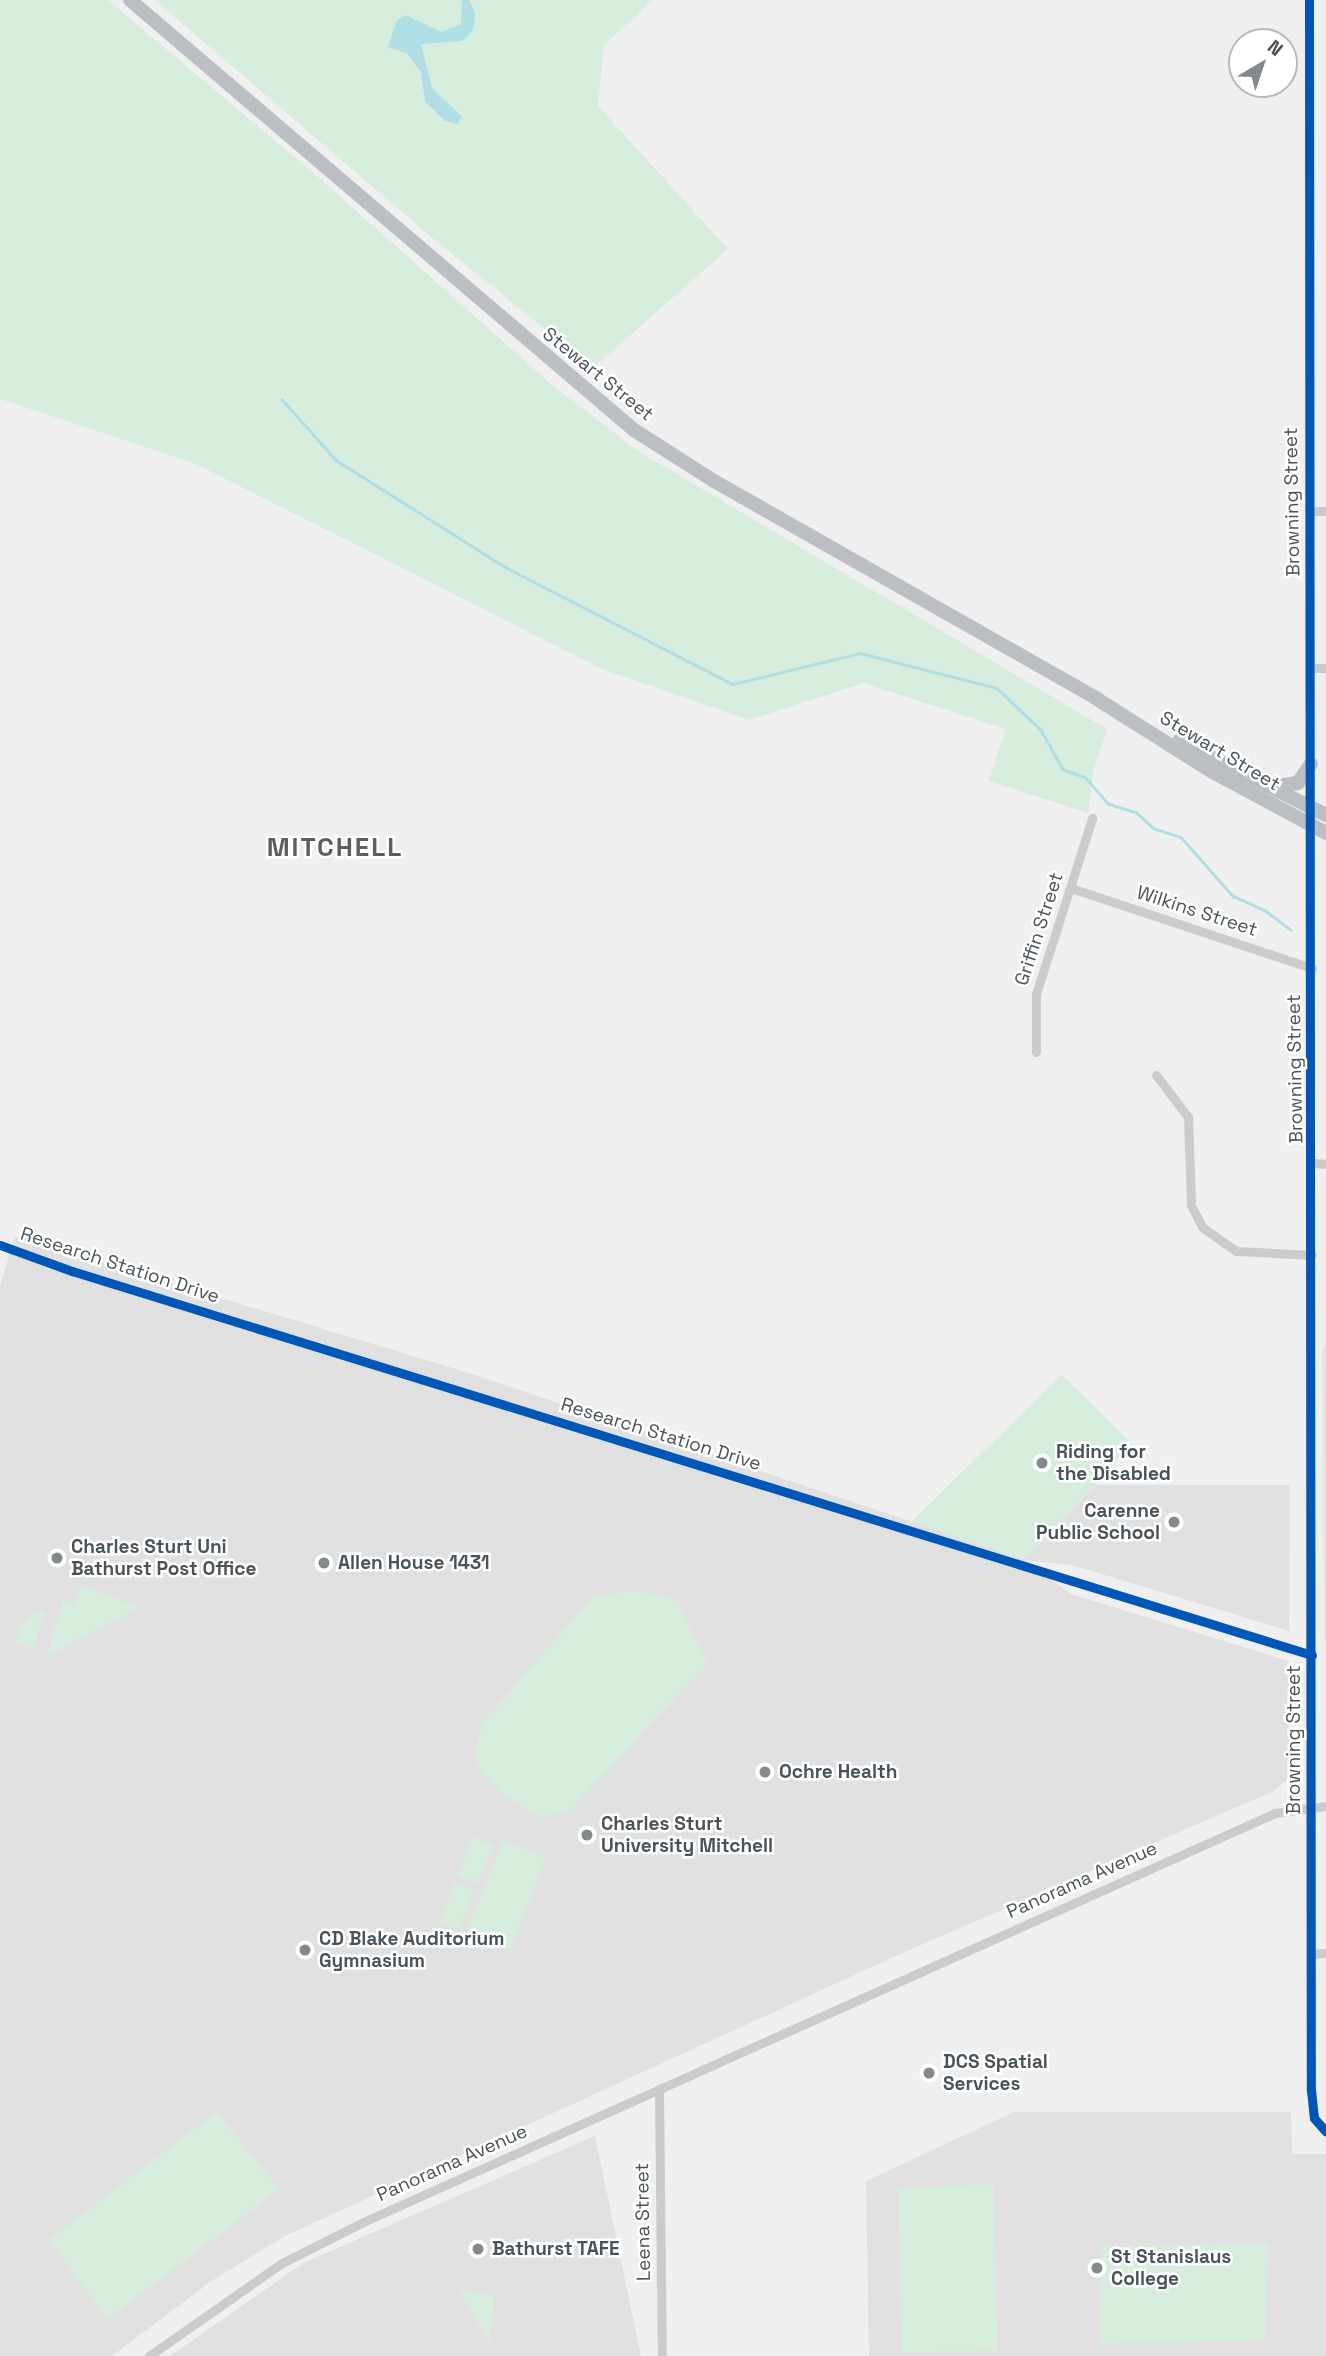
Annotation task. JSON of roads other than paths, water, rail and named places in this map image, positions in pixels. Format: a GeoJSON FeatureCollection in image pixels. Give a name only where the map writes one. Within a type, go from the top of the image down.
{"type":"FeatureCollection","features":[{"type":"Feature","properties":{"kind":"highway","name":"Stewart Street"},"geometry":{"type":"LineString","coordinates":[[130,0],[635,430],[714,481],[1097,699],[1311,827],[1326,833]]}},
{"type":"Feature","properties":{"kind":"highway","name":"Stewart Street"},"geometry":{"type":"LineString","coordinates":[[1097,699],[1326,816]]}},
{"type":"Feature","properties":{"kind":"highway"},"geometry":{"type":"LineString","coordinates":[[1258,783],[1290,787],[1304,778],[1311,764]]}},
{"type":"Feature","properties":{"kind":"street","name":"Browning Street"},"geometry":{"type":"LineString","coordinates":[[1309,0],[1309,511],[1313,668],[1311,827],[1314,1163],[1312,2102],[1314,2118],[1326,2132]]}},
{"type":"Feature","properties":{"kind":"street"},"geometry":{"type":"LineString","coordinates":[[1309,511],[1326,511]]}},
{"type":"Feature","properties":{"kind":"street"},"geometry":{"type":"LineString","coordinates":[[1313,668],[1326,668]]}},
{"type":"Feature","properties":{"kind":"street","name":"Griffin Street"},"geometry":{"type":"LineString","coordinates":[[1036,1052],[1036,994],[1093,818]]}},
{"type":"Feature","properties":{"kind":"street","name":"Wilkins Street"},"geometry":{"type":"LineString","coordinates":[[1071,888],[1312,968]]}},
{"type":"Feature","properties":{"kind":"street"},"geometry":{"type":"LineString","coordinates":[[1156,1076],[1188,1117],[1191,1205],[1202,1227],[1236,1251],[1312,1255]]}},
{"type":"Feature","properties":{"kind":"street"},"geometry":{"type":"LineString","coordinates":[[1314,1163],[1326,1164]]}},
{"type":"Feature","properties":{"kind":"street","name":"Research Station Drive"},"geometry":{"type":"LineString","coordinates":[[0,1245],[72,1271],[1312,1655]]}},
{"type":"Feature","properties":{"kind":"street","name":"Panorama Avenue"},"geometry":{"type":"LineString","coordinates":[[149,2356],[306,2250],[869,1992],[1275,1813],[1326,1806]]}},
{"type":"Feature","properties":{"kind":"street"},"geometry":{"type":"LineString","coordinates":[[1312,1954],[1326,1953]]}},
{"type":"Feature","properties":{"kind":"street","name":"Leena Street"},"geometry":{"type":"LineString","coordinates":[[659,2088],[662,2356]]}},
{"type":"Feature","properties":{"kind":"water"},"geometry":{"type":"Polygon","coordinates":[[[462,0],[469,0],[475,13],[474,28],[468,36],[461,41],[421,44],[432,88],[462,117],[457,124],[445,121],[425,101],[421,73],[408,54],[388,47],[397,20],[406,15],[441,32],[461,24],[462,0]]]}},
{"type":"Feature","properties":{"kind":"waterway"},"geometry":{"type":"LineString","coordinates":[[282,399],[336,460],[507,568],[733,684],[860,653],[997,688],[1041,730],[1063,769],[1086,778],[1109,804],[1136,812],[1153,828],[1181,837],[1233,896],[1266,911],[1291,930]]}},
{"type":"Feature","properties":{"kind":"place","name":"Riding for the Disabled"},"geometry":{"type":"Point","coordinates":[1042,1463]}},
{"type":"Feature","properties":{"kind":"place","name":"Carenne Public School"},"geometry":{"type":"Point","coordinates":[1174,1522]}},
{"type":"Feature","properties":{"kind":"place","name":"Charles Sturt Uni Bathurst Post Office"},"geometry":{"type":"Point","coordinates":[57,1558]}},
{"type":"Feature","properties":{"kind":"place","name":"Allen House 1431"},"geometry":{"type":"Point","coordinates":[324,1563]}},
{"type":"Feature","properties":{"kind":"place","name":"Ochre Health"},"geometry":{"type":"Point","coordinates":[765,1772]}},
{"type":"Feature","properties":{"kind":"place","name":"Charles Sturt University Mitchell"},"geometry":{"type":"Point","coordinates":[587,1835]}},
{"type":"Feature","properties":{"kind":"place","name":"CD Blake Auditorium Gymnasium"},"geometry":{"type":"Point","coordinates":[305,1950]}},
{"type":"Feature","properties":{"kind":"place","name":"DCS Spatial Services"},"geometry":{"type":"Point","coordinates":[929,2073]}},
{"type":"Feature","properties":{"kind":"place","name":"Bathurst TAFE"},"geometry":{"type":"Point","coordinates":[478,2249]}},
{"type":"Feature","properties":{"kind":"place","name":"St Stanislaus College"},"geometry":{"type":"Point","coordinates":[1097,2268]}},
{"type":"Feature","properties":{"kind":"district","name":"MITCHELL"},"geometry":{"type":"Point","coordinates":[335,848]}}]}
